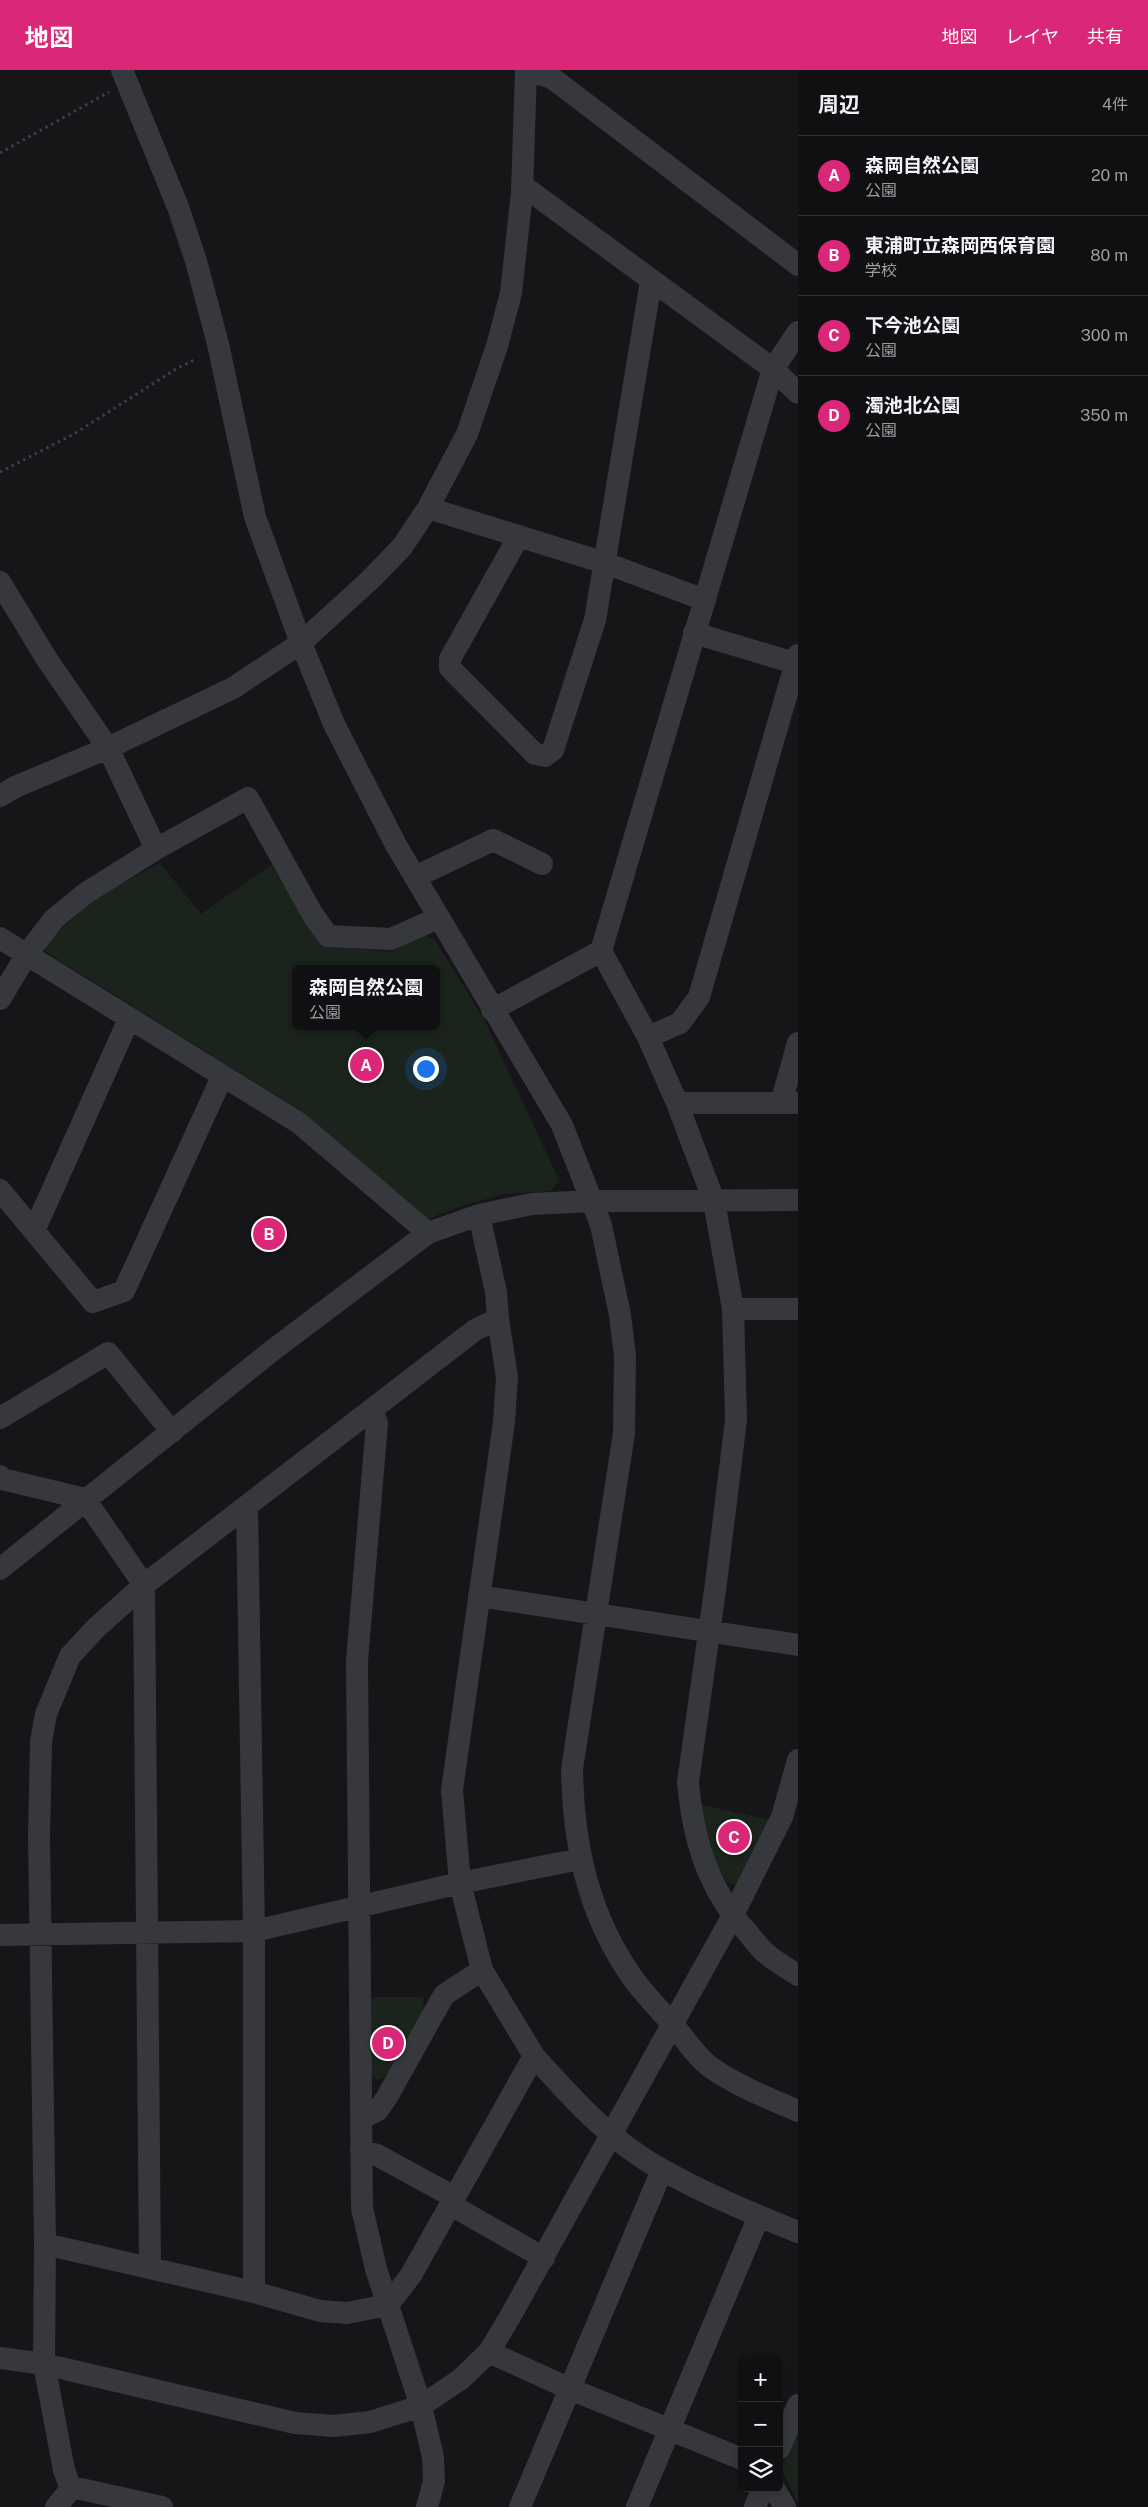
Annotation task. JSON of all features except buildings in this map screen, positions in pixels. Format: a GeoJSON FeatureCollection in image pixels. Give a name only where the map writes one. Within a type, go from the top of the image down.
{"type":"FeatureCollection","features":[{"type":"Feature","properties":{"kind":"street"},"geometry":{"type":"LineString","coordinates":[[0,796],[15,787],[108,748],[232,688],[301,643],[396,553],[428,508],[467,434],[497,346],[512,294],[522,185],[526,70],[552,78],[798,265]]}},
{"type":"Feature","properties":{"kind":"street"},"geometry":{"type":"LineString","coordinates":[[125,76],[178,207],[196,261],[218,344],[256,517],[301,643],[334,724],[364,787],[438,918],[562,1125],[602,1225],[613,1273],[625,1356],[624,1433],[572,1769],[573,1812],[580,1859],[600,1918],[623,1964],[642,1990],[712,2068],[766,2097],[798,2111]]}},
{"type":"Feature","properties":{"kind":"street"},"geometry":{"type":"LineString","coordinates":[[522,185],[773,369],[798,393]]}},
{"type":"Feature","properties":{"kind":"street"},"geometry":{"type":"LineString","coordinates":[[519,536],[450,659],[450,668],[535,754],[545,756],[553,750],[595,620],[652,281]]}},
{"type":"Feature","properties":{"kind":"street"},"geometry":{"type":"LineString","coordinates":[[798,332],[773,369],[601,951],[648,1037],[677,1103],[714,1201],[733,1309],[736,1420],[716,1583],[688,1782],[691,1814],[700,1854],[712,1882],[732,1917],[768,1955],[798,1975]]}},
{"type":"Feature","properties":{"kind":"street"},"geometry":{"type":"LineString","coordinates":[[428,508],[605,563],[705,600]]}},
{"type":"Feature","properties":{"kind":"street"},"geometry":{"type":"LineString","coordinates":[[0,582],[48,661],[108,748],[156,849]]}},
{"type":"Feature","properties":{"kind":"street"},"geometry":{"type":"LineString","coordinates":[[648,1037],[680,1023],[699,996],[797,661],[694,633]]}},
{"type":"Feature","properties":{"kind":"street"},"geometry":{"type":"LineString","coordinates":[[0,999],[27,954],[54,919],[86,892],[156,849],[248,798],[314,915],[328,936],[390,939],[438,918]]}},
{"type":"Feature","properties":{"kind":"street"},"geometry":{"type":"LineString","coordinates":[[415,877],[494,840],[542,864]]}},
{"type":"Feature","properties":{"kind":"street"},"geometry":{"type":"LineString","coordinates":[[0,938],[299,1124],[428,1233]]}},
{"type":"Feature","properties":{"kind":"street"},"geometry":{"type":"LineString","coordinates":[[492,1010],[601,951]]}},
{"type":"Feature","properties":{"kind":"street"},"geometry":{"type":"LineString","coordinates":[[34,1231],[130,1019]]}},
{"type":"Feature","properties":{"kind":"street"},"geometry":{"type":"LineString","coordinates":[[677,1103],[789,1103],[798,1043]]}},
{"type":"Feature","properties":{"kind":"street"},"geometry":{"type":"LineString","coordinates":[[0,1190],[93,1302],[124,1291],[222,1077]]}},
{"type":"Feature","properties":{"kind":"street"},"geometry":{"type":"LineString","coordinates":[[0,1569],[273,1350],[428,1233],[479,1215],[532,1204],[593,1201],[798,1200]]}},
{"type":"Feature","properties":{"kind":"street"},"geometry":{"type":"LineString","coordinates":[[479,1215],[496,1292],[498,1319],[508,1378],[504,1422],[452,1790],[460,1883],[482,1970],[534,2056],[579,2106],[612,2135],[662,2170],[798,2232]]}},
{"type":"Feature","properties":{"kind":"street"},"geometry":{"type":"LineString","coordinates":[[733,1309],[798,1309]]}},
{"type":"Feature","properties":{"kind":"street"},"geometry":{"type":"LineString","coordinates":[[71,2489],[64,2470],[44,2364],[45,2244],[40,1771],[41,1742],[46,1714],[70,1656],[96,1628],[144,1586],[475,1330],[498,1319]]}},
{"type":"Feature","properties":{"kind":"street"},"geometry":{"type":"LineString","coordinates":[[0,1418],[108,1353],[172,1432]]}},
{"type":"Feature","properties":{"kind":"street"},"geometry":{"type":"LineString","coordinates":[[372,1409],[377,1423],[356,1661],[361,1907],[360,2119],[362,2208],[376,2269],[421,2406],[433,2456],[434,2482],[427,2507]]}},
{"type":"Feature","properties":{"kind":"street"},"geometry":{"type":"LineString","coordinates":[[0,1476],[2,1479],[85,1499],[144,1586],[149,1933],[150,2268]]}},
{"type":"Feature","properties":{"kind":"street"},"geometry":{"type":"LineString","coordinates":[[248,1506],[254,1931],[254,2292]]}},
{"type":"Feature","properties":{"kind":"street"},"geometry":{"type":"LineString","coordinates":[[479,1596],[596,1612],[798,1644]]}},
{"type":"Feature","properties":{"kind":"street"},"geometry":{"type":"LineString","coordinates":[[0,2358],[44,2364],[295,2423],[334,2426],[370,2422],[421,2406],[461,2379],[489,2352],[544,2258],[732,1917],[782,1817],[798,1760]]}},
{"type":"Feature","properties":{"kind":"street"},"geometry":{"type":"LineString","coordinates":[[0,1935],[254,1931],[460,1883],[580,1859]]}},
{"type":"Feature","properties":{"kind":"street"},"geometry":{"type":"LineString","coordinates":[[360,2119],[378,2110],[387,2097],[444,1995],[482,1970]]}},
{"type":"Feature","properties":{"kind":"street"},"geometry":{"type":"LineString","coordinates":[[45,2244],[254,2292],[320,2311],[347,2313],[388,2305],[408,2281],[534,2056]]}},
{"type":"Feature","properties":{"kind":"street"},"geometry":{"type":"LineString","coordinates":[[361,2150],[377,2155],[544,2258]]}},
{"type":"Feature","properties":{"kind":"street"},"geometry":{"type":"LineString","coordinates":[[520,2507],[662,2170]]}},
{"type":"Feature","properties":{"kind":"street"},"geometry":{"type":"LineString","coordinates":[[637,2507],[760,2216]]}},
{"type":"Feature","properties":{"kind":"street"},"geometry":{"type":"LineString","coordinates":[[489,2352],[570,2389],[738,2457]]}},
{"type":"Feature","properties":{"kind":"street"},"geometry":{"type":"LineString","coordinates":[[780,2447],[798,2405]]}},
{"type":"Feature","properties":{"kind":"street"},"geometry":{"type":"LineString","coordinates":[[56,2507],[71,2489]]}},
{"type":"Feature","properties":{"kind":"street"},"geometry":{"type":"LineString","coordinates":[[71,2489],[81,2489],[162,2507]]}},
{"type":"Feature","properties":{"kind":"street"},"geometry":{"type":"LineString","coordinates":[[754,2507],[760,2492]]}},
{"type":"Feature","properties":{"kind":"street"},"geometry":{"type":"LineString","coordinates":[[776,2492],[785,2507]]}},
{"type":"Feature","properties":{"kind":"path"},"geometry":{"type":"LineString","coordinates":[[0,153],[125,76]]}},
{"type":"Feature","properties":{"kind":"path"},"geometry":{"type":"LineString","coordinates":[[0,472],[74,434],[176,369],[194,360]]}},
{"type":"Feature","properties":{"kind":"shaded area"},"geometry":{"type":"Polygon","coordinates":[[[160,863],[201,914],[271,865],[322,945],[392,952],[423,934],[435,940],[484,1019],[559,1180],[551,1191],[504,1194],[459,1207],[425,1220],[301,1111],[46,952],[45,944],[98,896],[160,863]]]}},
{"type":"Feature","properties":{"kind":"shaded area"},"geometry":{"type":"Polygon","coordinates":[[[701,1805],[771,1820],[737,1885],[727,1882],[709,1854],[701,1805]]]}},
{"type":"Feature","properties":{"kind":"shaded area"},"geometry":{"type":"Polygon","coordinates":[[[373,1997],[423,1997],[424,2013],[391,2074],[378,2080],[368,2073],[367,2005],[373,1997]]]}},
{"type":"Feature","properties":{"kind":"shaded area"},"geometry":{"type":"Polygon","coordinates":[[[798,2428],[798,2503],[783,2473],[783,2464],[798,2428]]]}},
{"type":"Feature","properties":{"kind":"place","name":"森岡自然公園"},"geometry":{"type":"Point","coordinates":[366,1065]}},
{"type":"Feature","properties":{"kind":"place","name":"東浦町立森岡西保育園"},"geometry":{"type":"Point","coordinates":[269,1234]}},
{"type":"Feature","properties":{"kind":"place","name":"下今池公園"},"geometry":{"type":"Point","coordinates":[734,1837]}},
{"type":"Feature","properties":{"kind":"place","name":"濁池北公園"},"geometry":{"type":"Point","coordinates":[388,2043]}}]}
